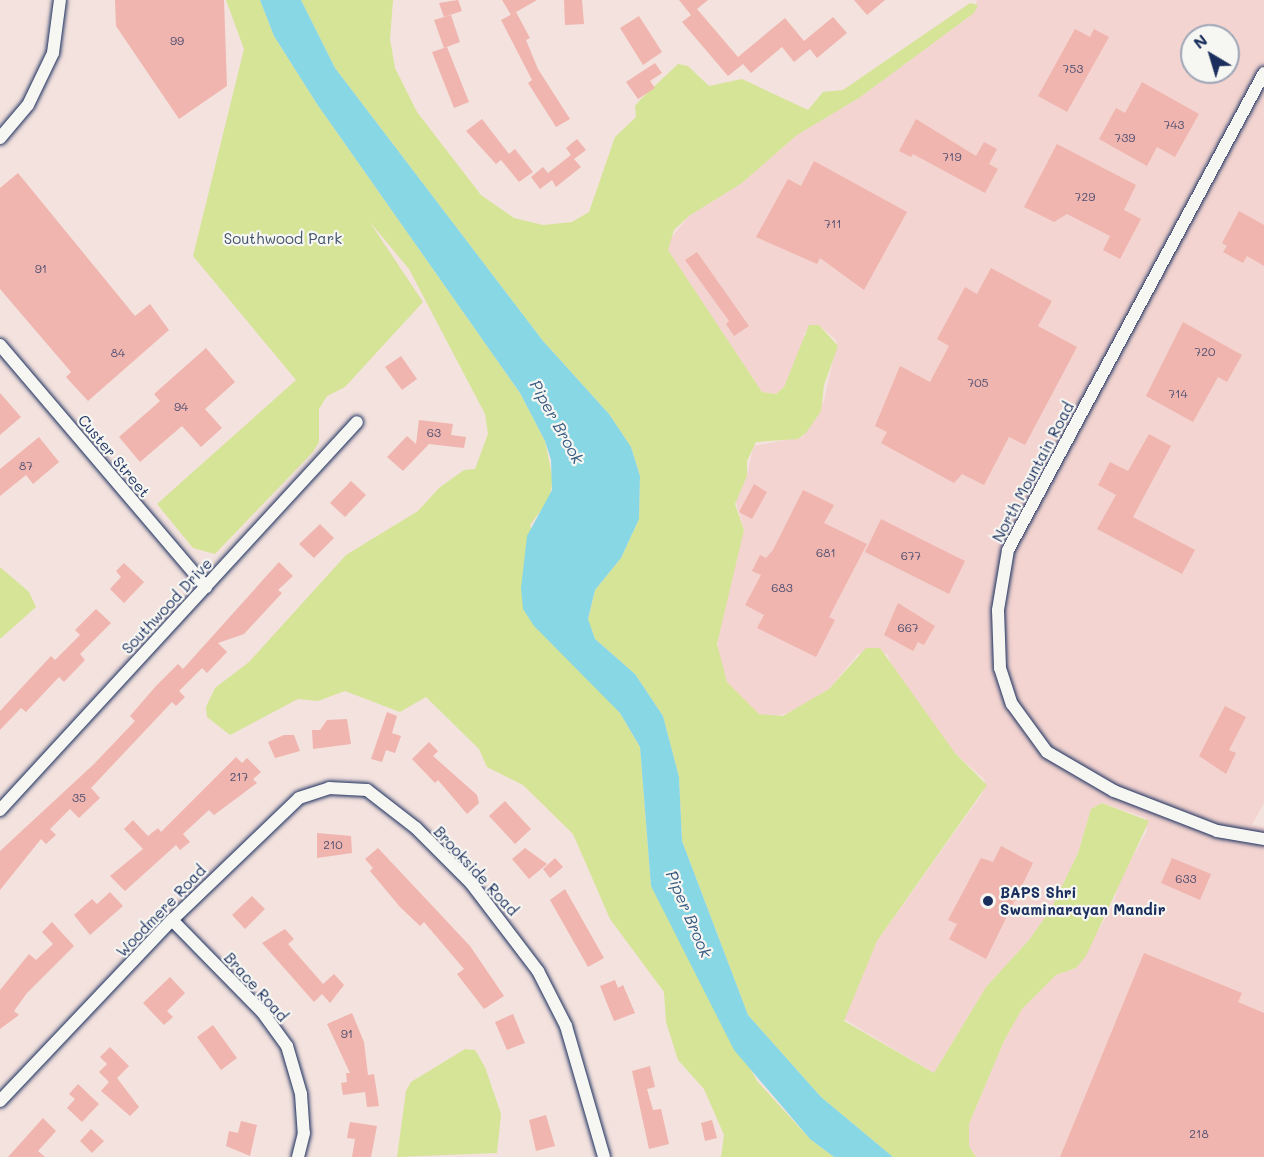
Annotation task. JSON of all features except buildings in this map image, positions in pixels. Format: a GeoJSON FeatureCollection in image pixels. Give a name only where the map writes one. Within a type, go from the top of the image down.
{"type":"FeatureCollection","features":[{"type":"Feature","properties":{"kind":"street"},"geometry":{"type":"LineString","coordinates":[[0,138],[28,105],[53,52],[60,0]]}},
{"type":"Feature","properties":{"kind":"street","name":"North Mountain Road"},"geometry":{"type":"LineString","coordinates":[[1264,73],[1008,550],[998,610],[1000,668],[1012,704],[1047,752],[1114,791],[1218,831],[1264,839]]}},
{"type":"Feature","properties":{"kind":"street","name":"Custer Street"},"geometry":{"type":"LineString","coordinates":[[0,345],[206,587]]}},
{"type":"Feature","properties":{"kind":"street","name":"Southwood Drive"},"geometry":{"type":"LineString","coordinates":[[0,810],[357,422]]}},
{"type":"Feature","properties":{"kind":"street","name":"Woodmere Road"},"geometry":{"type":"LineString","coordinates":[[0,1101],[172,920],[299,798],[329,788],[367,790]]}},
{"type":"Feature","properties":{"kind":"street","name":"Brookside Road"},"geometry":{"type":"LineString","coordinates":[[367,790],[416,828],[471,883],[538,971],[566,1026],[604,1157]]}},
{"type":"Feature","properties":{"kind":"street","name":"Brace Road"},"geometry":{"type":"LineString","coordinates":[[172,920],[263,1013],[287,1046],[301,1094],[304,1133],[298,1157]]}},
{"type":"Feature","properties":{"kind":"shaded area"},"geometry":{"type":"Polygon","coordinates":[[[977,0],[1264,0],[1264,803],[1252,825],[1264,827],[1264,1157],[976,1157],[969,1146],[969,1124],[1004,1041],[1022,1009],[1056,975],[1076,968],[1113,905],[1120,879],[1147,831],[1146,818],[1103,803],[1091,809],[1078,853],[1051,909],[1029,940],[986,987],[934,1073],[844,1019],[877,941],[982,794],[985,780],[955,753],[895,673],[887,654],[858,654],[829,689],[792,712],[773,717],[759,714],[739,698],[727,682],[717,653],[720,617],[744,530],[735,499],[747,476],[753,446],[803,437],[824,401],[837,341],[819,325],[804,333],[804,343],[784,387],[776,394],[762,392],[668,250],[669,240],[689,216],[742,183],[797,135],[859,98],[974,13],[977,0]]]}},
{"type":"Feature","properties":{"kind":"green space","name":"Southwood Park"},"geometry":{"type":"Polygon","coordinates":[[[226,0],[260,0],[274,36],[317,104],[520,393],[545,441],[553,480],[549,500],[530,525],[594,685],[620,713],[640,747],[651,886],[757,1081],[810,1139],[834,1157],[721,1157],[724,1135],[704,1089],[678,1060],[666,1022],[664,992],[610,919],[573,834],[523,785],[487,767],[479,749],[426,697],[400,712],[345,691],[318,701],[298,699],[230,735],[207,717],[206,707],[215,688],[249,662],[346,555],[418,511],[439,488],[464,470],[475,469],[488,434],[485,414],[409,269],[369,221],[423,302],[345,387],[327,396],[319,409],[319,442],[313,452],[215,554],[193,548],[157,504],[296,380],[193,256],[244,49],[226,0]]]}},
{"type":"Feature","properties":{"kind":"green space"},"geometry":{"type":"Polygon","coordinates":[[[301,0],[393,0],[390,39],[395,68],[417,112],[481,195],[514,218],[543,225],[572,222],[589,212],[615,137],[636,117],[635,106],[641,99],[678,64],[688,66],[709,86],[742,79],[808,110],[823,92],[843,90],[970,3],[978,5],[974,13],[859,98],[797,135],[742,183],[689,216],[674,230],[668,250],[762,392],[776,394],[784,387],[809,325],[819,325],[838,346],[824,385],[821,411],[806,433],[798,439],[756,442],[747,461],[747,476],[735,504],[744,530],[717,644],[727,682],[759,714],[783,716],[829,689],[866,648],[880,648],[955,753],[987,785],[877,941],[844,1021],[934,1073],[986,987],[1029,940],[1051,909],[1078,853],[1091,809],[1102,803],[1149,821],[1086,956],[1076,968],[1056,975],[1022,1009],[1004,1041],[969,1124],[969,1146],[976,1157],[893,1157],[821,1097],[748,1015],[682,841],[679,777],[663,716],[635,674],[595,639],[588,620],[595,590],[621,558],[639,519],[640,476],[631,447],[609,414],[543,341],[335,68],[301,0]]]}},
{"type":"Feature","properties":{"kind":"green space"},"geometry":{"type":"Polygon","coordinates":[[[0,567],[29,592],[36,607],[0,639],[0,567]]]}},
{"type":"Feature","properties":{"kind":"green space"},"geometry":{"type":"Polygon","coordinates":[[[465,1049],[475,1050],[485,1067],[501,1114],[497,1153],[397,1157],[406,1091],[411,1082],[465,1049]]]}},
{"type":"Feature","properties":{"kind":"water","name":"Piper Brook"},"geometry":{"type":"Polygon","coordinates":[[[260,0],[301,0],[335,68],[543,341],[609,414],[631,447],[640,476],[639,519],[621,558],[595,590],[588,619],[595,639],[635,674],[663,716],[679,777],[682,841],[748,1015],[821,1097],[893,1157],[834,1157],[810,1139],[734,1050],[651,886],[640,747],[620,713],[534,626],[523,609],[521,588],[527,536],[552,490],[551,460],[545,441],[520,393],[317,104],[274,36],[260,0]]]}},
{"type":"Feature","properties":{"kind":"place","name":"BAPS Shri Swaminarayan Mandir"},"geometry":{"type":"Point","coordinates":[988,901]}}]}
